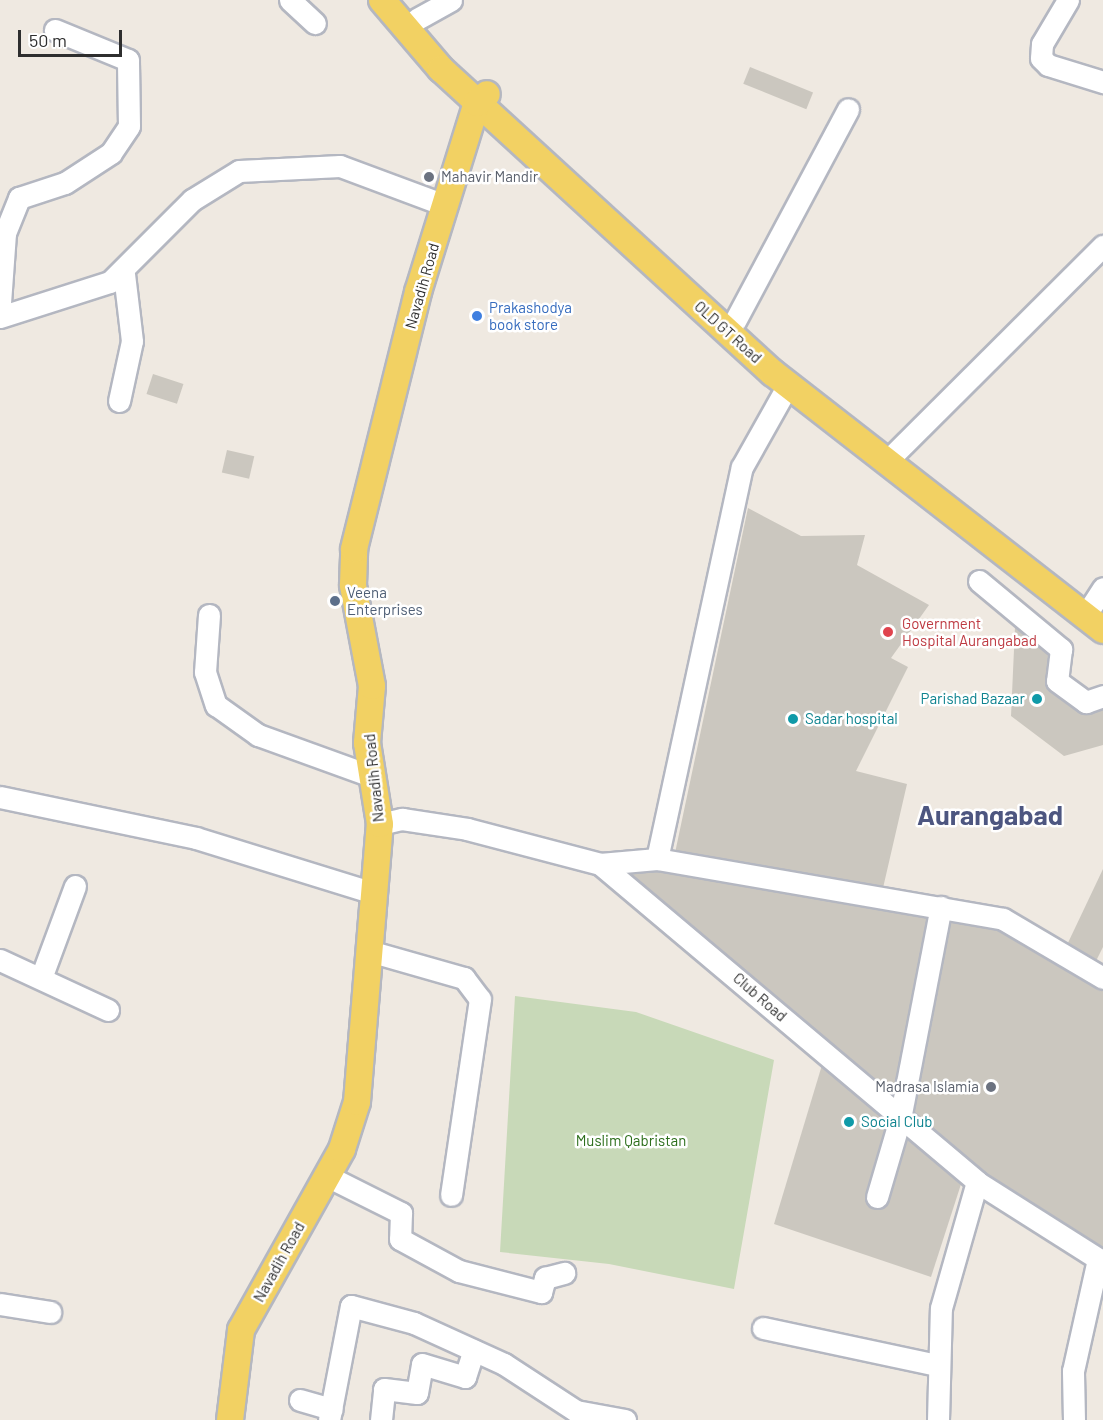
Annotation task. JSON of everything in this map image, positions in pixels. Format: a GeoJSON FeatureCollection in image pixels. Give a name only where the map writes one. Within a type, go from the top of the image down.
{"type":"FeatureCollection","features":[{"type":"Feature","properties":{"kind":"main road","name":"OLD GT Road"},"geometry":{"type":"LineString","coordinates":[[382,0],[482,98],[788,385],[1097,612]]}},
{"type":"Feature","properties":{"kind":"main road","name":"OLD GT Road"},"geometry":{"type":"LineString","coordinates":[[401,0],[482,98],[735,321],[894,454],[1097,612]]}},
{"type":"Feature","properties":{"kind":"main road","name":"Navadih Road"},"geometry":{"type":"LineString","coordinates":[[230,1420],[241,1330],[327,1176],[357,1102],[380,824],[367,743],[372,686],[353,585],[354,549],[445,205],[482,98]]}},
{"type":"Feature","properties":{"kind":"street"},"geometry":{"type":"LineString","coordinates":[[290,0],[315,24]]}},
{"type":"Feature","properties":{"kind":"street"},"geometry":{"type":"LineString","coordinates":[[417,19],[451,0]]}},
{"type":"Feature","properties":{"kind":"street"},"geometry":{"type":"LineString","coordinates":[[1068,0],[1042,44],[1041,58],[1048,65],[1103,82]]}},
{"type":"Feature","properties":{"kind":"street"},"geometry":{"type":"LineString","coordinates":[[0,303],[5,232],[19,198],[65,183],[111,153],[129,126],[128,60],[55,30]]}},
{"type":"Feature","properties":{"kind":"street"},"geometry":{"type":"LineString","coordinates":[[735,321],[848,109]]}},
{"type":"Feature","properties":{"kind":"street"},"geometry":{"type":"LineString","coordinates":[[0,317],[124,274],[192,200],[239,171],[340,166],[445,205]]}},
{"type":"Feature","properties":{"kind":"street"},"geometry":{"type":"LineString","coordinates":[[894,454],[1103,246]]}},
{"type":"Feature","properties":{"kind":"street"},"geometry":{"type":"LineString","coordinates":[[119,401],[132,341],[124,274]]}},
{"type":"Feature","properties":{"kind":"street"},"geometry":{"type":"LineString","coordinates":[[657,859],[742,467],[788,385]]}},
{"type":"Feature","properties":{"kind":"street"},"geometry":{"type":"LineString","coordinates":[[980,581],[1061,649],[1057,681],[1086,702],[1103,696]]}},
{"type":"Feature","properties":{"kind":"street"},"geometry":{"type":"LineString","coordinates":[[208,615],[205,672],[216,705],[258,735],[371,776]]}},
{"type":"Feature","properties":{"kind":"street"},"geometry":{"type":"LineString","coordinates":[[0,797],[196,838],[374,892]]}},
{"type":"Feature","properties":{"kind":"street","name":"Club Road"},"geometry":{"type":"LineString","coordinates":[[380,824],[402,819],[467,829],[600,864],[977,1182],[1100,1261]]}},
{"type":"Feature","properties":{"kind":"street"},"geometry":{"type":"LineString","coordinates":[[600,864],[657,859],[1003,918],[1103,978]]}},
{"type":"Feature","properties":{"kind":"street"},"geometry":{"type":"LineString","coordinates":[[41,978],[75,886]]}},
{"type":"Feature","properties":{"kind":"street"},"geometry":{"type":"LineString","coordinates":[[877,1197],[900,1119],[941,907]]}},
{"type":"Feature","properties":{"kind":"street"},"geometry":{"type":"LineString","coordinates":[[369,951],[464,978],[480,999],[451,1195]]}},
{"type":"Feature","properties":{"kind":"street"},"geometry":{"type":"LineString","coordinates":[[0,960],[108,1010]]}},
{"type":"Feature","properties":{"kind":"street"},"geometry":{"type":"LineString","coordinates":[[327,1176],[400,1214],[400,1239],[459,1271],[542,1293],[545,1278],[564,1273]]}},
{"type":"Feature","properties":{"kind":"street"},"geometry":{"type":"LineString","coordinates":[[938,1420],[937,1365],[941,1308],[977,1182]]}},
{"type":"Feature","properties":{"kind":"street"},"geometry":{"type":"LineString","coordinates":[[1074,1420],[1073,1371],[1100,1261]]}},
{"type":"Feature","properties":{"kind":"street"},"geometry":{"type":"LineString","coordinates":[[0,1304],[50,1312]]}},
{"type":"Feature","properties":{"kind":"street"},"geometry":{"type":"LineString","coordinates":[[300,1400],[331,1415],[351,1306],[414,1323],[504,1364],[560,1404],[625,1420]]}},
{"type":"Feature","properties":{"kind":"street"},"geometry":{"type":"LineString","coordinates":[[763,1328],[937,1365]]}},
{"type":"Feature","properties":{"kind":"street"},"geometry":{"type":"LineString","coordinates":[[381,1420],[384,1389],[417,1393],[422,1364],[465,1377],[474,1350]]}},
{"type":"Feature","properties":{"kind":"green space","name":"Muslim Qabristan"},"geometry":{"type":"Polygon","coordinates":[[[515,996],[636,1012],[774,1060],[734,1289],[609,1264],[500,1252],[515,996]]]}},
{"type":"Feature","properties":{"kind":"building"},"geometry":{"type":"Polygon","coordinates":[[[750,67],[813,92],[806,109],[743,84],[750,67]]]}},
{"type":"Feature","properties":{"kind":"building"},"geometry":{"type":"Polygon","coordinates":[[[153,374],[183,384],[177,404],[147,394],[153,374]]]}},
{"type":"Feature","properties":{"kind":"building"},"geometry":{"type":"Polygon","coordinates":[[[227,450],[254,456],[249,479],[222,472],[227,450]]]}},
{"type":"Feature","properties":{"kind":"building","name":"Sadar hospital"},"geometry":{"type":"Polygon","coordinates":[[[748,508],[801,536],[865,535],[857,565],[929,605],[891,658],[908,667],[856,771],[907,784],[883,888],[675,853],[748,508]]]}},
{"type":"Feature","properties":{"kind":"building","name":"Parishad Bazaar"},"geometry":{"type":"Polygon","coordinates":[[[1015,627],[1051,656],[1050,690],[1081,713],[1103,707],[1103,745],[1064,756],[1011,716],[1015,627]]]}},
{"type":"Feature","properties":{"kind":"building","name":"Madrasa Islamia"},"geometry":{"type":"Polygon","coordinates":[[[610,865],[768,881],[1000,923],[1103,986],[1103,1258],[1002,1188],[610,865]]]}},
{"type":"Feature","properties":{"kind":"building"},"geometry":{"type":"Polygon","coordinates":[[[1103,869],[1103,947],[1096,961],[1066,947],[1103,869]]]}},
{"type":"Feature","properties":{"kind":"building","name":"Social Club"},"geometry":{"type":"Polygon","coordinates":[[[822,1065],[963,1178],[931,1277],[774,1224],[822,1065]]]}},
{"type":"Feature","properties":{"kind":"place","name":"Mahavir Mandir"},"geometry":{"type":"Point","coordinates":[429,177]}},
{"type":"Feature","properties":{"kind":"place","name":"Prakashodya book store"},"geometry":{"type":"Point","coordinates":[477,316]}},
{"type":"Feature","properties":{"kind":"place","name":"Veena Enterprises"},"geometry":{"type":"Point","coordinates":[335,601]}},
{"type":"Feature","properties":{"kind":"place","name":"Government Hospital Aurangabad"},"geometry":{"type":"Point","coordinates":[888,632]}},
{"type":"Feature","properties":{"kind":"place","name":"Parishad Bazaar"},"geometry":{"type":"Point","coordinates":[1037,699]}},
{"type":"Feature","properties":{"kind":"place","name":"Sadar hospital"},"geometry":{"type":"Point","coordinates":[793,719]}},
{"type":"Feature","properties":{"kind":"place","name":"Madrasa Islamia"},"geometry":{"type":"Point","coordinates":[991,1087]}},
{"type":"Feature","properties":{"kind":"place","name":"Social Club"},"geometry":{"type":"Point","coordinates":[849,1122]}},
{"type":"Feature","properties":{"kind":"district","name":"Aurangabad"},"geometry":{"type":"Point","coordinates":[990,815]}}]}
